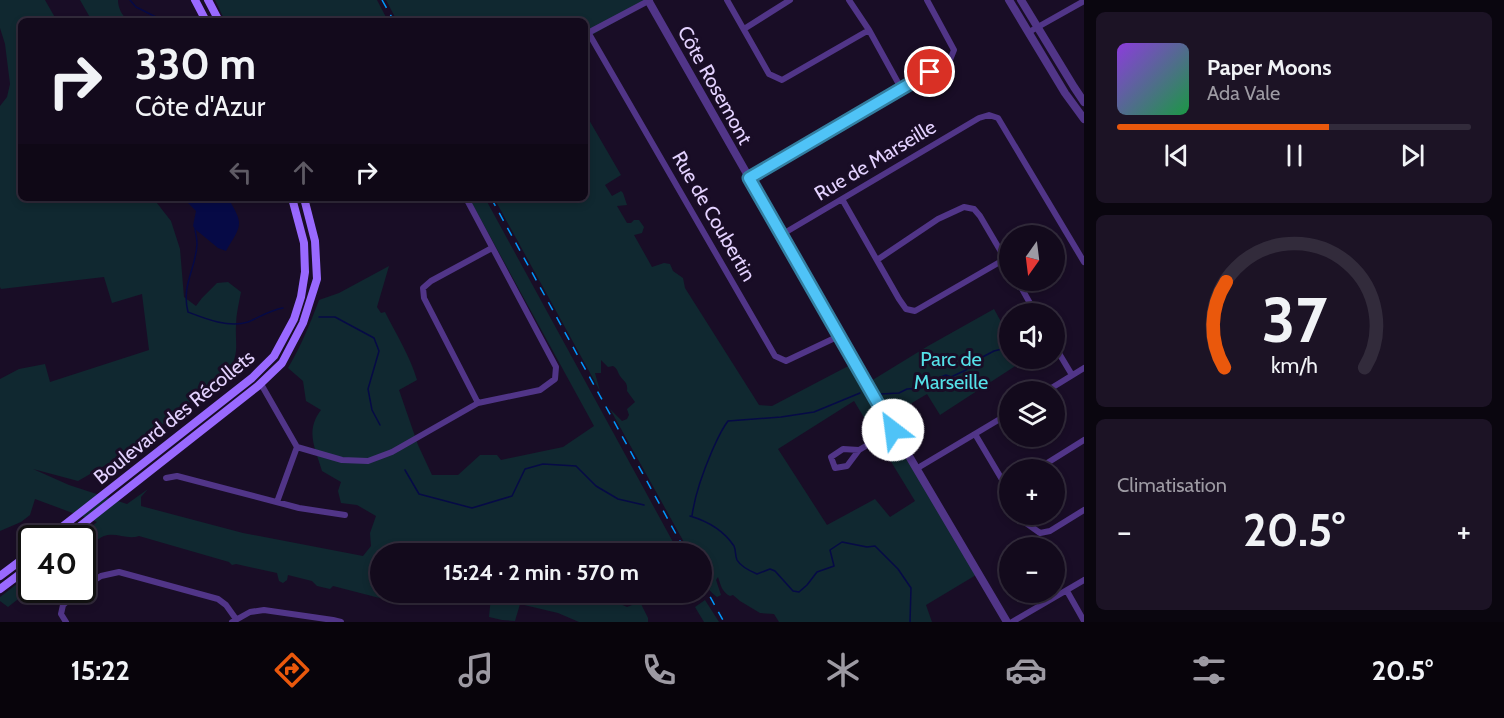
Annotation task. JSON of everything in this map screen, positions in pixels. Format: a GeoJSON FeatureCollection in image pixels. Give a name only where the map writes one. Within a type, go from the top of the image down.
{"type":"FeatureCollection","features":[{"type":"Feature","properties":{"kind":"main road"},"geometry":{"type":"LineString","coordinates":[[195,0],[204,18]]}},
{"type":"Feature","properties":{"kind":"main road"},"geometry":{"type":"LineString","coordinates":[[208,0],[217,18]]}},
{"type":"Feature","properties":{"kind":"main road","name":"Boulevard des Récollets"},"geometry":{"type":"LineString","coordinates":[[65,525],[252,378],[274,356],[294,319],[301,297],[305,272],[304,243],[293,201]]}},
{"type":"Feature","properties":{"kind":"main road","name":"Boulevard des Récollets"},"geometry":{"type":"LineString","coordinates":[[82,525],[261,384],[282,363],[303,323],[316,279],[315,241],[305,201]]}},
{"type":"Feature","properties":{"kind":"main road"},"geometry":{"type":"LineString","coordinates":[[0,570],[17,563]]}},
{"type":"Feature","properties":{"kind":"main road"},"geometry":{"type":"LineString","coordinates":[[0,576],[17,563]]}},
{"type":"Feature","properties":{"kind":"main road"},"geometry":{"type":"LineString","coordinates":[[0,589],[18,576]]}},
{"type":"Feature","properties":{"kind":"street"},"geometry":{"type":"LineString","coordinates":[[588,32],[649,0]]}},
{"type":"Feature","properties":{"kind":"street","name":"Côte Rosemont"},"geometry":{"type":"LineString","coordinates":[[649,0],[838,336],[1007,622]]}},
{"type":"Feature","properties":{"kind":"street"},"geometry":{"type":"LineString","coordinates":[[727,0],[769,74],[782,80],[869,30]]}},
{"type":"Feature","properties":{"kind":"street"},"geometry":{"type":"LineString","coordinates":[[744,29],[790,0]]}},
{"type":"Feature","properties":{"kind":"street"},"geometry":{"type":"LineString","coordinates":[[849,0],[869,30],[901,88]]}},
{"type":"Feature","properties":{"kind":"street"},"geometry":{"type":"LineString","coordinates":[[749,178],[950,60],[954,50],[927,0]]}},
{"type":"Feature","properties":{"kind":"street"},"geometry":{"type":"LineString","coordinates":[[1009,0],[1065,93],[1084,119]]}},
{"type":"Feature","properties":{"kind":"street"},"geometry":{"type":"LineString","coordinates":[[1021,0],[1084,102]]}},
{"type":"Feature","properties":{"kind":"street"},"geometry":{"type":"LineString","coordinates":[[1029,32],[1084,1]]}},
{"type":"Feature","properties":{"kind":"street","name":"Rue de Coubertin"},"geometry":{"type":"LineString","coordinates":[[588,35],[775,356],[786,361],[838,336]]}},
{"type":"Feature","properties":{"kind":"street","name":"Rue de Marseille"},"geometry":{"type":"LineString","coordinates":[[781,235],[979,118],[988,115],[998,118],[1084,262]]}},
{"type":"Feature","properties":{"kind":"street"},"geometry":{"type":"LineString","coordinates":[[842,199],[906,309],[915,310],[999,262]]}},
{"type":"Feature","properties":{"kind":"street"},"geometry":{"type":"LineString","coordinates":[[261,384],[297,447],[342,460],[368,461],[392,452],[478,403],[540,390],[555,379],[556,367],[468,201]]}},
{"type":"Feature","properties":{"kind":"street"},"geometry":{"type":"LineString","coordinates":[[877,260],[938,219],[964,207],[974,209],[980,216],[999,249]]}},
{"type":"Feature","properties":{"kind":"street"},"geometry":{"type":"LineString","coordinates":[[478,403],[424,298],[423,288],[431,280],[492,248]]}},
{"type":"Feature","properties":{"kind":"street"},"geometry":{"type":"LineString","coordinates":[[1065,363],[1072,375]]}},
{"type":"Feature","properties":{"kind":"street"},"geometry":{"type":"LineString","coordinates":[[1062,381],[1084,368]]}},
{"type":"Feature","properties":{"kind":"street"},"geometry":{"type":"LineString","coordinates":[[916,469],[999,420]]}},
{"type":"Feature","properties":{"kind":"street"},"geometry":{"type":"LineString","coordinates":[[859,450],[893,430]]}},
{"type":"Feature","properties":{"kind":"street"},"geometry":{"type":"LineString","coordinates":[[975,434],[999,474]]}},
{"type":"Feature","properties":{"kind":"street"},"geometry":{"type":"LineString","coordinates":[[1054,459],[1084,440]]}},
{"type":"Feature","properties":{"kind":"street"},"geometry":{"type":"LineString","coordinates":[[277,502],[297,447]]}},
{"type":"Feature","properties":{"kind":"street"},"geometry":{"type":"LineString","coordinates":[[166,478],[177,476],[299,508],[345,515]]}},
{"type":"Feature","properties":{"kind":"street"},"geometry":{"type":"LineString","coordinates":[[1065,522],[1084,510]]}},
{"type":"Feature","properties":{"kind":"street"},"geometry":{"type":"LineString","coordinates":[[1029,525],[1041,533],[1060,525]]}},
{"type":"Feature","properties":{"kind":"street"},"geometry":{"type":"LineString","coordinates":[[96,579],[119,572],[218,599],[226,605],[234,620],[250,612],[264,610],[341,622]]}},
{"type":"Feature","properties":{"kind":"street"},"geometry":{"type":"LineString","coordinates":[[1012,622],[1084,580]]}},
{"type":"Feature","properties":{"kind":"street"},"geometry":{"type":"LineString","coordinates":[[1067,591],[1084,621]]}},
{"type":"Feature","properties":{"kind":"street"},"geometry":{"type":"LineString","coordinates":[[65,603],[61,614],[66,622]]}},
{"type":"Feature","properties":{"kind":"green space"},"geometry":{"type":"Polygon","coordinates":[[[0,0],[45,0],[55,18],[18,18],[18,201],[155,201],[171,221],[180,249],[184,297],[196,306],[217,283],[228,282],[241,292],[236,321],[236,354],[228,371],[130,451],[78,481],[33,469],[69,485],[127,504],[148,489],[141,497],[141,506],[243,533],[363,556],[370,547],[370,596],[333,586],[330,589],[317,586],[312,581],[288,575],[287,580],[283,583],[279,581],[277,573],[232,565],[229,562],[139,536],[104,536],[96,541],[96,525],[93,525],[97,522],[35,499],[30,515],[21,522],[0,531],[0,379],[19,369],[45,364],[50,382],[149,350],[142,294],[112,303],[104,277],[1,289],[0,287],[0,106],[7,97],[10,84],[5,44],[0,28],[0,0]]]}},
{"type":"Feature","properties":{"kind":"green space"},"geometry":{"type":"Polygon","coordinates":[[[80,0],[118,0],[125,18],[90,18],[80,0]]]}},
{"type":"Feature","properties":{"kind":"green space"},"geometry":{"type":"Polygon","coordinates":[[[215,0],[377,0],[386,18],[224,18],[215,0]]]}},
{"type":"Feature","properties":{"kind":"green space"},"geometry":{"type":"Polygon","coordinates":[[[386,0],[648,0],[650,2],[588,37],[588,18],[395,18],[386,0]]]}},
{"type":"Feature","properties":{"kind":"green space","name":"Parc de Marseille"},"geometry":{"type":"Polygon","coordinates":[[[588,118],[621,175],[605,185],[612,196],[621,191],[623,193],[627,205],[617,206],[627,223],[639,220],[644,227],[642,233],[634,235],[652,267],[664,263],[670,264],[673,271],[683,278],[685,288],[759,405],[772,406],[854,363],[866,384],[994,309],[999,318],[999,369],[1011,369],[940,415],[927,394],[885,419],[878,425],[874,434],[854,401],[778,449],[827,525],[875,499],[890,517],[915,501],[879,442],[894,433],[976,575],[926,605],[932,622],[779,622],[774,614],[760,613],[733,595],[725,593],[718,577],[716,580],[721,595],[717,597],[712,593],[712,543],[684,543],[610,409],[622,421],[627,419],[629,415],[627,409],[635,402],[627,391],[626,384],[616,368],[608,367],[601,360],[601,373],[595,373],[600,391],[496,201],[588,201],[588,118]]]}},
{"type":"Feature","properties":{"kind":"green space"},"geometry":{"type":"Polygon","coordinates":[[[471,201],[487,201],[674,543],[371,543],[370,533],[376,516],[357,505],[341,503],[338,491],[341,482],[322,471],[312,432],[321,410],[306,401],[303,381],[288,368],[319,300],[339,293],[389,266],[377,307],[381,313],[385,312],[407,354],[417,380],[399,390],[418,445],[432,475],[458,475],[480,455],[497,455],[501,460],[563,447],[594,426],[471,201]]]}},
{"type":"Feature","properties":{"kind":"green space"},"geometry":{"type":"Polygon","coordinates":[[[18,583],[18,599],[8,607],[0,601],[0,597],[18,583]]]}},
{"type":"Feature","properties":{"kind":"green space"},"geometry":{"type":"Polygon","coordinates":[[[490,603],[618,603],[627,607],[640,603],[648,622],[579,622],[558,613],[520,604],[515,621],[489,617],[490,603]]]}},
{"type":"Feature","properties":{"kind":"green space"},"geometry":{"type":"Polygon","coordinates":[[[701,603],[707,603],[719,622],[704,622],[695,607],[701,603]]]}},
{"type":"Feature","properties":{"kind":"shaded area"},"geometry":{"type":"Polygon","coordinates":[[[174,201],[230,201],[237,214],[239,224],[226,251],[218,248],[195,229],[193,226],[196,211],[188,203],[174,201]]]}},
{"type":"Feature","properties":{"kind":"waterway"},"geometry":{"type":"LineString","coordinates":[[130,0],[136,7],[158,18]]}},
{"type":"Feature","properties":{"kind":"waterway"},"geometry":{"type":"LineString","coordinates":[[195,229],[196,253],[186,294],[188,312],[218,322],[241,324],[283,308]]}},
{"type":"Feature","properties":{"kind":"waterway"},"geometry":{"type":"LineString","coordinates":[[319,317],[335,317],[374,338],[379,351],[368,389],[372,410],[380,425]]}},
{"type":"Feature","properties":{"kind":"waterway"},"geometry":{"type":"LineString","coordinates":[[881,394],[920,388],[946,375],[951,377],[966,370],[973,362],[999,350]]}},
{"type":"Feature","properties":{"kind":"waterway"},"geometry":{"type":"LineString","coordinates":[[692,516],[697,491],[706,467],[719,435],[728,421],[814,412],[860,393]]}},
{"type":"Feature","properties":{"kind":"waterway"},"geometry":{"type":"LineString","coordinates":[[405,470],[419,494],[472,508],[512,496],[525,469],[543,464],[576,466],[596,486],[618,499],[644,505]]}},
{"type":"Feature","properties":{"kind":"waterway"},"geometry":{"type":"LineString","coordinates":[[690,516],[720,531],[734,546],[737,560],[743,567],[757,574],[770,569],[775,571],[793,591],[799,592],[817,572],[834,566],[830,550],[842,542],[867,547],[875,546],[898,569],[911,588],[910,622]]}},
{"type":"Feature","properties":{"kind":"railway"},"geometry":{"type":"LineString","coordinates":[[382,0],[392,18]]}},
{"type":"Feature","properties":{"kind":"railway"},"geometry":{"type":"LineString","coordinates":[[493,201],[681,543]]}},
{"type":"Feature","properties":{"kind":"railway"},"geometry":{"type":"LineString","coordinates":[[712,600],[724,622]]}},
{"type":"Feature","properties":{"kind":"route"},"geometry":{"type":"LineString","coordinates":[[893,430],[749,178],[930,72]]}}]}
